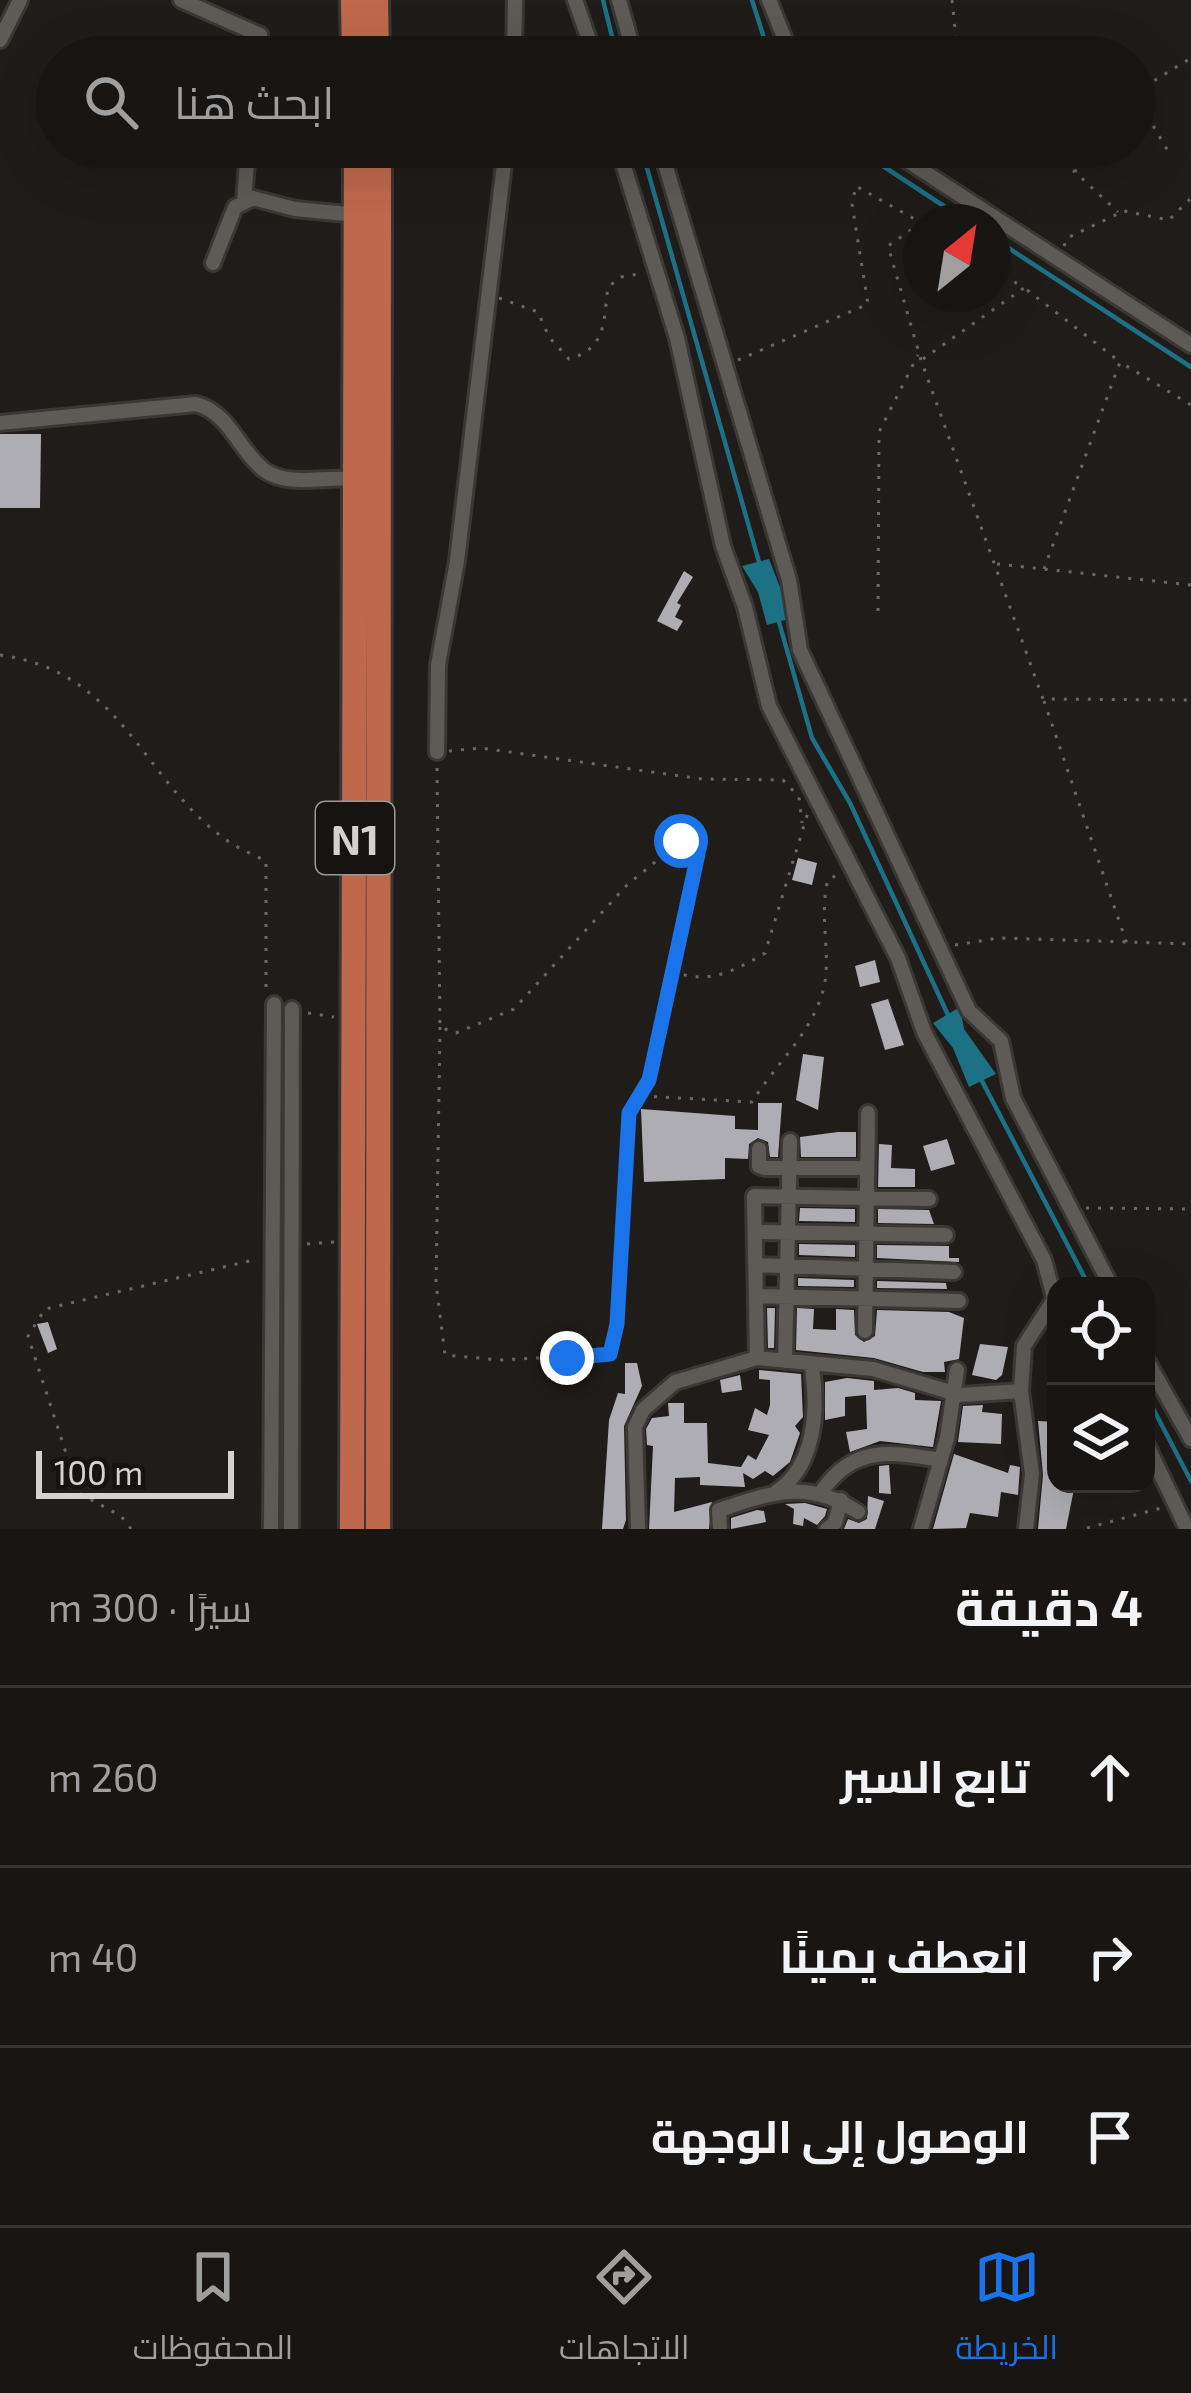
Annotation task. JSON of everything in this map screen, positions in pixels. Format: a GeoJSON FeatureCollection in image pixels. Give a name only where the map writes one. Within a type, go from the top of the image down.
{"type":"FeatureCollection","features":[{"type":"Feature","properties":{"kind":"highway"},"geometry":{"type":"LineString","coordinates":[[352,0],[353,36]]}},
{"type":"Feature","properties":{"kind":"highway"},"geometry":{"type":"LineString","coordinates":[[376,0],[377,36]]}},
{"type":"Feature","properties":{"kind":"highway","name":"N1"},"geometry":{"type":"LineString","coordinates":[[356,168],[368,482],[378,1529]]}},
{"type":"Feature","properties":{"kind":"highway","name":"N1"},"geometry":{"type":"LineString","coordinates":[[352,1529],[354,1016],[378,168]]}},
{"type":"Feature","properties":{"kind":"street"},"geometry":{"type":"LineString","coordinates":[[0,40],[20,0]]}},
{"type":"Feature","properties":{"kind":"street"},"geometry":{"type":"LineString","coordinates":[[181,0],[260,36]]}},
{"type":"Feature","properties":{"kind":"street"},"geometry":{"type":"LineString","coordinates":[[514,0],[514,36]]}},
{"type":"Feature","properties":{"kind":"street"},"geometry":{"type":"LineString","coordinates":[[575,0],[588,36]]}},
{"type":"Feature","properties":{"kind":"street"},"geometry":{"type":"LineString","coordinates":[[619,0],[629,36]]}},
{"type":"Feature","properties":{"kind":"street"},"geometry":{"type":"LineString","coordinates":[[769,0],[784,36]]}},
{"type":"Feature","properties":{"kind":"street"},"geometry":{"type":"LineString","coordinates":[[244,202],[246,168]]}},
{"type":"Feature","properties":{"kind":"street"},"geometry":{"type":"LineString","coordinates":[[437,752],[438,665],[457,561],[503,168]]}},
{"type":"Feature","properties":{"kind":"street"},"geometry":{"type":"LineString","coordinates":[[624,168],[677,338],[723,547],[745,608],[769,706],[898,958],[924,1032],[1044,1260],[1048,1277]]}},
{"type":"Feature","properties":{"kind":"street"},"geometry":{"type":"LineString","coordinates":[[666,168],[788,580],[800,650],[969,1011],[1001,1041],[1013,1098],[1106,1277]]}},
{"type":"Feature","properties":{"kind":"street"},"geometry":{"type":"LineString","coordinates":[[918,168],[1191,345]]}},
{"type":"Feature","properties":{"kind":"street"},"geometry":{"type":"LineString","coordinates":[[213,263],[236,206],[253,198],[295,209],[357,215]]}},
{"type":"Feature","properties":{"kind":"street"},"geometry":{"type":"LineString","coordinates":[[0,423],[196,404],[221,418],[265,470],[279,477],[368,482]]}},
{"type":"Feature","properties":{"kind":"street"},"geometry":{"type":"LineString","coordinates":[[271,1529],[274,1004]]}},
{"type":"Feature","properties":{"kind":"street"},"geometry":{"type":"LineString","coordinates":[[291,1529],[292,1009]]}},
{"type":"Feature","properties":{"kind":"street"},"geometry":{"type":"LineString","coordinates":[[865,1331],[868,1113]]}},
{"type":"Feature","properties":{"kind":"street"},"geometry":{"type":"LineString","coordinates":[[785,1361],[790,1141]]}},
{"type":"Feature","properties":{"kind":"street"},"geometry":{"type":"LineString","coordinates":[[759,1149],[759,1166],[866,1168]]}},
{"type":"Feature","properties":{"kind":"street"},"geometry":{"type":"LineString","coordinates":[[757,1358],[754,1196],[929,1199]]}},
{"type":"Feature","properties":{"kind":"street"},"geometry":{"type":"LineString","coordinates":[[757,1232],[946,1235]]}},
{"type":"Feature","properties":{"kind":"street"},"geometry":{"type":"LineString","coordinates":[[757,1265],[953,1272]]}},
{"type":"Feature","properties":{"kind":"street"},"geometry":{"type":"LineString","coordinates":[[757,1296],[959,1301]]}},
{"type":"Feature","properties":{"kind":"street"},"geometry":{"type":"LineString","coordinates":[[1025,1529],[1032,1474],[1021,1391],[1024,1346],[1047,1313]]}},
{"type":"Feature","properties":{"kind":"street"},"geometry":{"type":"LineString","coordinates":[[638,1529],[635,1427],[643,1410],[675,1382],[757,1358],[872,1369],[954,1394],[1021,1391]]}},
{"type":"Feature","properties":{"kind":"street"},"geometry":{"type":"LineString","coordinates":[[766,1497],[788,1484],[815,1427],[812,1366]]}},
{"type":"Feature","properties":{"kind":"street"},"geometry":{"type":"LineString","coordinates":[[921,1529],[958,1370]]}},
{"type":"Feature","properties":{"kind":"street"},"geometry":{"type":"LineString","coordinates":[[1155,1375],[1191,1439]]}},
{"type":"Feature","properties":{"kind":"street"},"geometry":{"type":"LineString","coordinates":[[822,1492],[854,1458],[882,1452],[940,1460]]}},
{"type":"Feature","properties":{"kind":"street"},"geometry":{"type":"LineString","coordinates":[[1155,1462],[1186,1529]]}},
{"type":"Feature","properties":{"kind":"street"},"geometry":{"type":"LineString","coordinates":[[720,1529],[719,1510],[796,1490],[822,1492],[858,1511]]}},
{"type":"Feature","properties":{"kind":"street"},"geometry":{"type":"LineString","coordinates":[[826,1529],[835,1523],[841,1500]]}},
{"type":"Feature","properties":{"kind":"path"},"geometry":{"type":"LineString","coordinates":[[952,0],[956,36]]}},
{"type":"Feature","properties":{"kind":"path"},"geometry":{"type":"LineString","coordinates":[[1155,80],[1191,58]]}},
{"type":"Feature","properties":{"kind":"path"},"geometry":{"type":"LineString","coordinates":[[1155,129],[1168,151]]}},
{"type":"Feature","properties":{"kind":"path"},"geometry":{"type":"LineString","coordinates":[[1068,168],[1120,214]]}},
{"type":"Feature","properties":{"kind":"path"},"geometry":{"type":"LineString","coordinates":[[1075,172],[1077,168]]}},
{"type":"Feature","properties":{"kind":"path"},"geometry":{"type":"LineString","coordinates":[[723,367],[868,304],[852,204],[856,186],[903,212]]}},
{"type":"Feature","properties":{"kind":"path"},"geometry":{"type":"LineString","coordinates":[[1060,260],[1066,238],[1120,214],[1168,220],[1191,198]]}},
{"type":"Feature","properties":{"kind":"path"},"geometry":{"type":"LineString","coordinates":[[903,235],[888,246],[903,298]]}},
{"type":"Feature","properties":{"kind":"path"},"geometry":{"type":"LineString","coordinates":[[486,296],[538,312],[549,337],[569,359],[591,352],[603,336],[608,287],[621,277],[656,270]]}},
{"type":"Feature","properties":{"kind":"path"},"geometry":{"type":"LineString","coordinates":[[1011,280],[1120,362],[1191,405]]}},
{"type":"Feature","properties":{"kind":"path"},"geometry":{"type":"LineString","coordinates":[[921,361],[1024,288]]}},
{"type":"Feature","properties":{"kind":"path"},"geometry":{"type":"LineString","coordinates":[[907,312],[1127,944]]}},
{"type":"Feature","properties":{"kind":"path"},"geometry":{"type":"LineString","coordinates":[[878,611],[880,432],[919,353]]}},
{"type":"Feature","properties":{"kind":"path"},"geometry":{"type":"LineString","coordinates":[[1044,569],[1120,362]]}},
{"type":"Feature","properties":{"kind":"path"},"geometry":{"type":"LineString","coordinates":[[995,563],[1191,585]]}},
{"type":"Feature","properties":{"kind":"path"},"geometry":{"type":"LineString","coordinates":[[0,655],[24,658],[94,695],[224,838],[266,861],[266,1002],[274,1004]]}},
{"type":"Feature","properties":{"kind":"path"},"geometry":{"type":"LineString","coordinates":[[1043,699],[1191,700]]}},
{"type":"Feature","properties":{"kind":"path"},"geometry":{"type":"LineString","coordinates":[[440,1028],[456,1033],[514,1009],[627,885],[681,841],[698,854],[649,1080],[629,1113],[629,1192],[610,1354],[500,1360],[445,1355],[436,1283],[437,752],[482,748],[702,779],[783,780],[800,797],[802,825]]}},
{"type":"Feature","properties":{"kind":"path"},"geometry":{"type":"LineString","coordinates":[[671,971],[692,980],[730,974],[765,953],[814,797]]}},
{"type":"Feature","properties":{"kind":"path"},"geometry":{"type":"LineString","coordinates":[[640,1096],[752,1102],[777,1060],[790,1054],[811,1017],[826,972],[822,904],[828,879],[851,870]]}},
{"type":"Feature","properties":{"kind":"path"},"geometry":{"type":"LineString","coordinates":[[944,954],[960,941],[999,938],[1191,944]]}},
{"type":"Feature","properties":{"kind":"path"},"geometry":{"type":"LineString","coordinates":[[292,1009],[354,1016]]}},
{"type":"Feature","properties":{"kind":"path"},"geometry":{"type":"LineString","coordinates":[[1072,1208],[1191,1209]]}},
{"type":"Feature","properties":{"kind":"path"},"geometry":{"type":"LineString","coordinates":[[289,1250],[319,1243],[353,1246]]}},
{"type":"Feature","properties":{"kind":"path"},"geometry":{"type":"LineString","coordinates":[[131,1529],[121,1516],[79,1493],[28,1336],[45,1309],[269,1257]]}},
{"type":"Feature","properties":{"kind":"path"},"geometry":{"type":"LineString","coordinates":[[1087,1528],[1175,1504]]}},
{"type":"Feature","properties":{"kind":"water"},"geometry":{"type":"Polygon","coordinates":[[[769,559],[792,618],[767,625],[758,592],[742,566],[769,559]]]}},
{"type":"Feature","properties":{"kind":"water"},"geometry":{"type":"Polygon","coordinates":[[[960,1007],[964,1029],[996,1074],[969,1087],[953,1048],[933,1023],[960,1007]]]}},
{"type":"Feature","properties":{"kind":"building"},"geometry":{"type":"Polygon","coordinates":[[[0,434],[41,434],[40,508],[0,508],[0,434]]]}},
{"type":"Feature","properties":{"kind":"building"},"geometry":{"type":"Polygon","coordinates":[[[684,571],[693,577],[677,603],[681,605],[675,617],[683,621],[677,631],[657,621],[684,571]]]}},
{"type":"Feature","properties":{"kind":"building"},"geometry":{"type":"Polygon","coordinates":[[[798,858],[817,863],[812,885],[792,880],[798,858]]]}},
{"type":"Feature","properties":{"kind":"building"},"geometry":{"type":"Polygon","coordinates":[[[875,960],[880,982],[860,987],[855,966],[875,960]]]}},
{"type":"Feature","properties":{"kind":"building"},"geometry":{"type":"Polygon","coordinates":[[[888,999],[904,1045],[885,1050],[871,1004],[888,999]]]}},
{"type":"Feature","properties":{"kind":"building"},"geometry":{"type":"Polygon","coordinates":[[[803,1054],[824,1057],[818,1110],[796,1100],[803,1054]]]}},
{"type":"Feature","properties":{"kind":"building"},"geometry":{"type":"Polygon","coordinates":[[[758,1103],[782,1103],[778,1157],[770,1157],[768,1142],[758,1138],[749,1144],[748,1159],[725,1158],[725,1179],[644,1182],[641,1109],[735,1116],[735,1129],[758,1130],[758,1103]]]}},
{"type":"Feature","properties":{"kind":"building"},"geometry":{"type":"Polygon","coordinates":[[[856,1132],[856,1157],[801,1157],[800,1137],[856,1132]]]}},
{"type":"Feature","properties":{"kind":"building"},"geometry":{"type":"Polygon","coordinates":[[[947,1139],[955,1164],[931,1171],[923,1146],[947,1139]]]}},
{"type":"Feature","properties":{"kind":"building"},"geometry":{"type":"Polygon","coordinates":[[[879,1144],[892,1145],[891,1168],[915,1169],[915,1187],[878,1187],[879,1144]]]}},
{"type":"Feature","properties":{"kind":"building"},"geometry":{"type":"Polygon","coordinates":[[[800,1208],[855,1209],[855,1222],[799,1221],[800,1208]]]}},
{"type":"Feature","properties":{"kind":"building"},"geometry":{"type":"Polygon","coordinates":[[[878,1209],[929,1210],[934,1224],[878,1223],[878,1209]]]}},
{"type":"Feature","properties":{"kind":"building"},"geometry":{"type":"Polygon","coordinates":[[[799,1244],[855,1245],[855,1257],[799,1255],[799,1244]]]}},
{"type":"Feature","properties":{"kind":"building"},"geometry":{"type":"Polygon","coordinates":[[[877,1245],[949,1246],[949,1258],[959,1258],[959,1262],[877,1258],[877,1245]]]}},
{"type":"Feature","properties":{"kind":"building"},"geometry":{"type":"Polygon","coordinates":[[[798,1278],[854,1280],[854,1287],[798,1286],[798,1278]]]}},
{"type":"Feature","properties":{"kind":"building"},"geometry":{"type":"Polygon","coordinates":[[[877,1281],[946,1283],[947,1289],[877,1288],[877,1281]]]}},
{"type":"Feature","properties":{"kind":"building"},"geometry":{"type":"Polygon","coordinates":[[[767,1308],[775,1308],[774,1348],[768,1348],[767,1308]]]}},
{"type":"Feature","properties":{"kind":"building"},"geometry":{"type":"Polygon","coordinates":[[[797,1308],[814,1309],[813,1329],[836,1330],[836,1309],[854,1310],[855,1335],[864,1342],[875,1336],[877,1310],[949,1312],[964,1318],[959,1359],[944,1362],[945,1372],[923,1372],[874,1358],[796,1350],[797,1308]]]}},
{"type":"Feature","properties":{"kind":"building"},"geometry":{"type":"Polygon","coordinates":[[[48,1322],[57,1349],[48,1353],[37,1324],[48,1322]]]}},
{"type":"Feature","properties":{"kind":"building"},"geometry":{"type":"Polygon","coordinates":[[[980,1344],[1008,1347],[1002,1375],[996,1380],[972,1375],[980,1344]]]}},
{"type":"Feature","properties":{"kind":"building"},"geometry":{"type":"Polygon","coordinates":[[[625,1363],[637,1363],[642,1386],[624,1426],[626,1520],[623,1529],[602,1529],[609,1420],[618,1393],[625,1394],[625,1363]]]}},
{"type":"Feature","properties":{"kind":"building"},"geometry":{"type":"Polygon","coordinates":[[[759,1370],[801,1374],[803,1417],[795,1426],[800,1433],[790,1462],[773,1476],[765,1471],[753,1479],[743,1473],[745,1487],[700,1485],[700,1477],[675,1478],[674,1512],[712,1502],[709,1529],[649,1529],[653,1446],[647,1445],[646,1429],[652,1418],[669,1416],[668,1403],[684,1403],[684,1423],[707,1423],[708,1463],[741,1467],[748,1455],[756,1460],[769,1435],[748,1430],[755,1408],[767,1415],[770,1405],[770,1380],[759,1379],[759,1370]]]}},
{"type":"Feature","properties":{"kind":"building"},"geometry":{"type":"Polygon","coordinates":[[[740,1375],[742,1390],[722,1393],[720,1380],[740,1375]]]}},
{"type":"Feature","properties":{"kind":"building"},"geometry":{"type":"Polygon","coordinates":[[[874,1381],[874,1390],[898,1388],[915,1393],[915,1400],[941,1401],[933,1447],[880,1441],[850,1452],[846,1432],[867,1429],[866,1395],[845,1397],[845,1416],[825,1420],[825,1382],[874,1381]]]}},
{"type":"Feature","properties":{"kind":"building"},"geometry":{"type":"Polygon","coordinates":[[[983,1405],[982,1412],[1002,1414],[1001,1444],[958,1442],[963,1406],[983,1405]]]}},
{"type":"Feature","properties":{"kind":"building"},"geometry":{"type":"Polygon","coordinates":[[[1038,1421],[1047,1422],[1047,1493],[1073,1493],[1066,1529],[1038,1529],[1043,1475],[1038,1421]]]}},
{"type":"Feature","properties":{"kind":"building"},"geometry":{"type":"Polygon","coordinates":[[[954,1454],[1008,1473],[1010,1465],[1020,1467],[1018,1495],[1001,1492],[998,1517],[970,1513],[966,1528],[933,1529],[954,1454]]]}},
{"type":"Feature","properties":{"kind":"building"},"geometry":{"type":"Polygon","coordinates":[[[889,1465],[891,1494],[879,1493],[879,1466],[889,1465]]]}},
{"type":"Feature","properties":{"kind":"building"},"geometry":{"type":"Polygon","coordinates":[[[868,1496],[884,1501],[875,1529],[844,1529],[848,1519],[859,1523],[867,1519],[868,1496]]]}},
{"type":"Feature","properties":{"kind":"building"},"geometry":{"type":"Polygon","coordinates":[[[785,1504],[827,1509],[817,1525],[804,1518],[803,1526],[793,1524],[794,1509],[785,1504]]]}},
{"type":"Feature","properties":{"kind":"building"},"geometry":{"type":"Polygon","coordinates":[[[764,1511],[766,1522],[731,1529],[731,1518],[764,1511]]]}},
{"type":"Feature","properties":{"kind":"waterway"},"geometry":{"type":"LineString","coordinates":[[603,0],[612,36]]}},
{"type":"Feature","properties":{"kind":"waterway"},"geometry":{"type":"LineString","coordinates":[[752,0],[763,36]]}},
{"type":"Feature","properties":{"kind":"waterway"},"geometry":{"type":"LineString","coordinates":[[647,168],[759,562]]}},
{"type":"Feature","properties":{"kind":"waterway"},"geometry":{"type":"LineString","coordinates":[[886,168],[941,204]]}},
{"type":"Feature","properties":{"kind":"waterway"},"geometry":{"type":"LineString","coordinates":[[1011,250],[1191,367]]}},
{"type":"Feature","properties":{"kind":"waterway"},"geometry":{"type":"LineString","coordinates":[[779,622],[812,738],[850,803],[948,1015]]}},
{"type":"Feature","properties":{"kind":"waterway"},"geometry":{"type":"LineString","coordinates":[[982,1081],[1084,1277]]}},
{"type":"Feature","properties":{"kind":"waterway"},"geometry":{"type":"LineString","coordinates":[[1155,1412],[1191,1481]]}},
{"type":"Feature","properties":{"kind":"route"},"geometry":{"type":"LineString","coordinates":[[567,1358],[610,1354],[617,1324],[629,1192],[629,1113],[649,1080],[698,854],[692,844],[681,841]]}}]}
